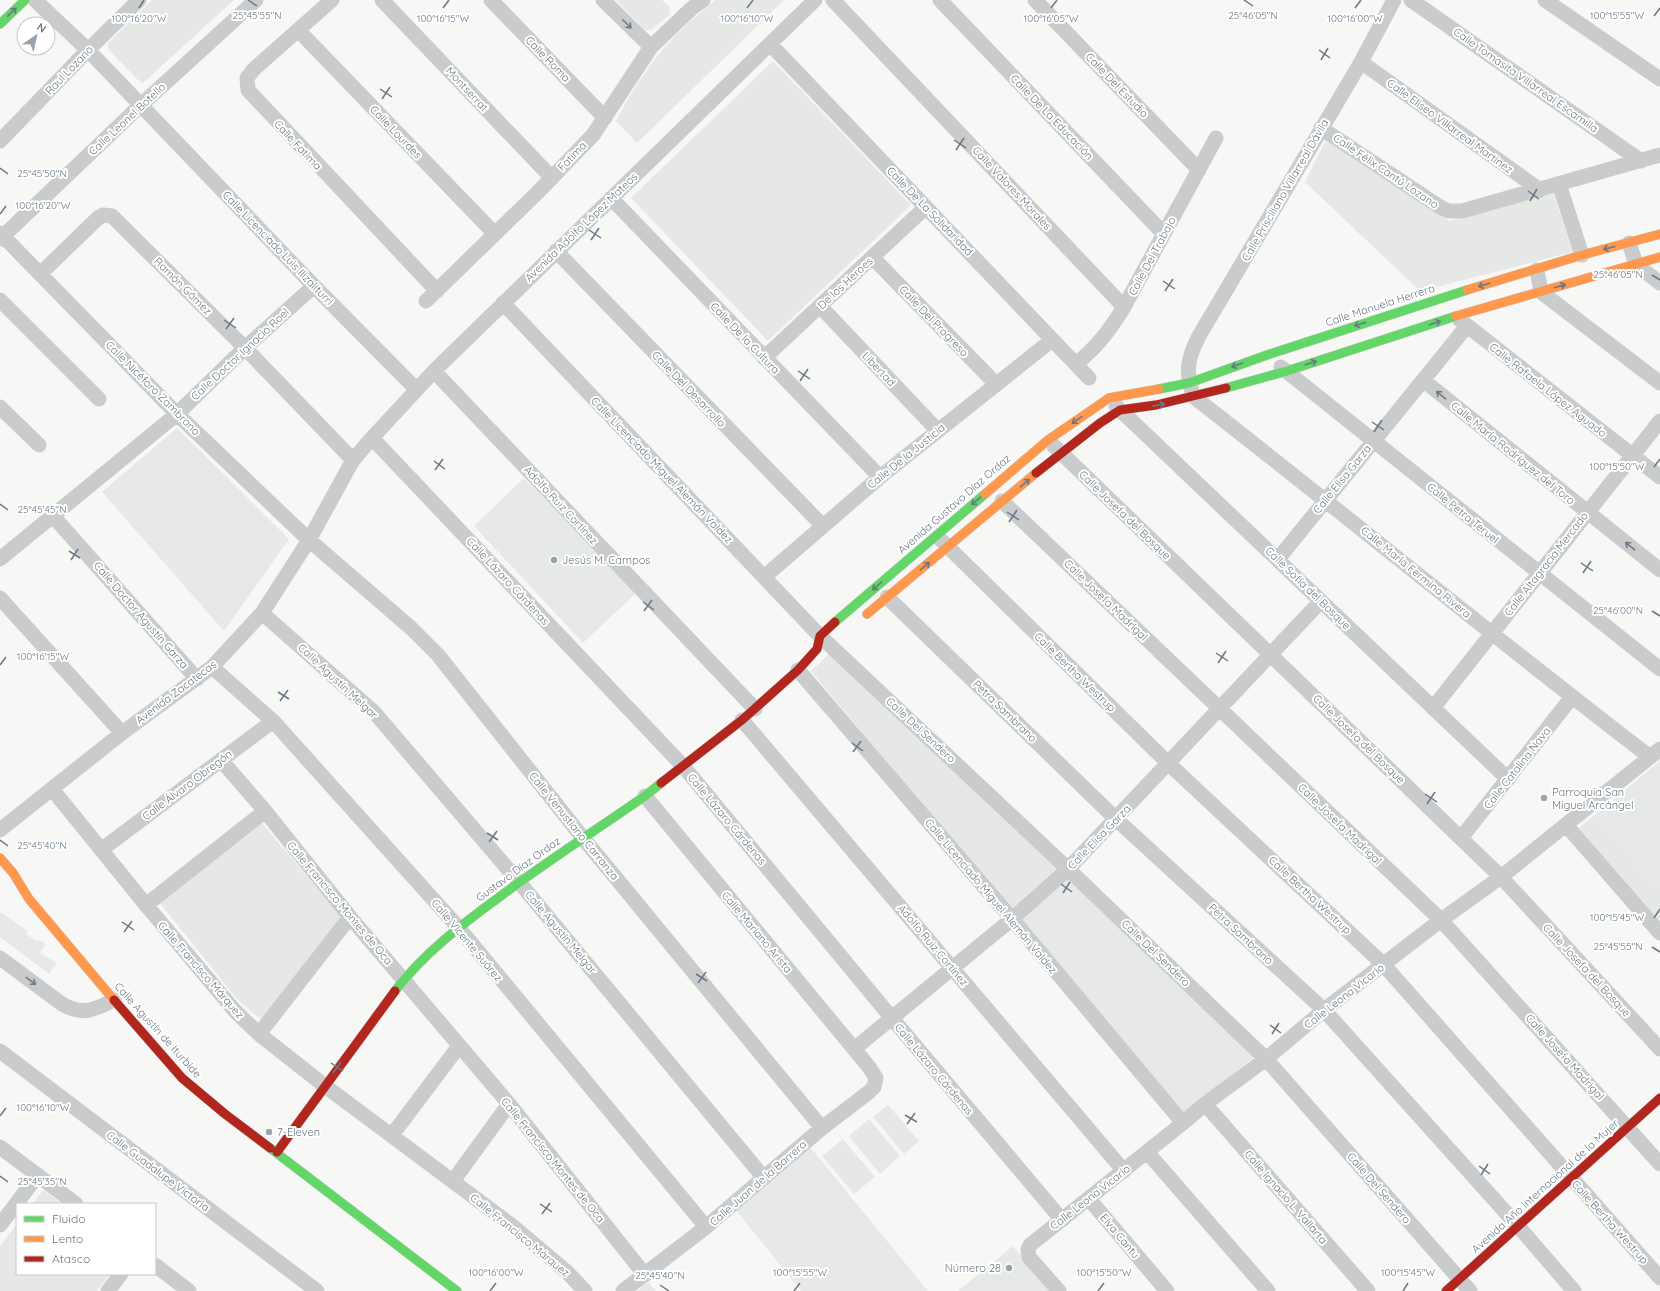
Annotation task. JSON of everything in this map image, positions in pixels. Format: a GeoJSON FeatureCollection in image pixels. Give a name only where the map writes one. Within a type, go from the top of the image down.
{"type":"FeatureCollection","features":[{"type":"Feature","properties":{"kind":"street"},"geometry":{"type":"LineString","coordinates":[[0,24],[25,0]]}},
{"type":"Feature","properties":{"kind":"street","name":"Calle Licenciado Luis Ilizaliturri"},"geometry":{"type":"LineString","coordinates":[[36,0],[88,50],[314,286],[416,389]]}},
{"type":"Feature","properties":{"kind":"street","name":"Raul Lozano"},"geometry":{"type":"LineString","coordinates":[[0,141],[88,50],[139,0]]}},
{"type":"Feature","properties":{"kind":"street","name":"Calle Leonel Botello"},"geometry":{"type":"LineString","coordinates":[[1,236],[256,0]]}},
{"type":"Feature","properties":{"kind":"street","name":"Calle Fatima"},"geometry":{"type":"LineString","coordinates":[[332,0],[253,70],[247,78],[248,90],[432,296]]}},
{"type":"Feature","properties":{"kind":"street","name":"Calle Roma"},"geometry":{"type":"LineString","coordinates":[[491,0],[605,118]]}},
{"type":"Feature","properties":{"kind":"street"},"geometry":{"type":"LineString","coordinates":[[603,0],[651,47]]}},
{"type":"Feature","properties":{"kind":"street","name":"Avenida Adolfo López Mateos"},"geometry":{"type":"LineString","coordinates":[[353,460],[434,371],[815,0]]}},
{"type":"Feature","properties":{"kind":"street","name":"Calle Valores Morales"},"geometry":{"type":"LineString","coordinates":[[833,0],[1124,307]]}},
{"type":"Feature","properties":{"kind":"street","name":"Calle De La Educación"},"geometry":{"type":"LineString","coordinates":[[940,0],[1163,233]]}},
{"type":"Feature","properties":{"kind":"street","name":"Calle Del Estudio"},"geometry":{"type":"LineString","coordinates":[[1035,0],[1199,170]]}},
{"type":"Feature","properties":{"kind":"street","name":"Calle Prisciliano Villarreal Dávila"},"geometry":{"type":"LineString","coordinates":[[1189,383],[1188,369],[1194,347],[1361,62],[1394,0]]}},
{"type":"Feature","properties":{"kind":"street","name":"Calle Tomasita Villarreal Escamilla"},"geometry":{"type":"LineString","coordinates":[[1411,0],[1641,161]]}},
{"type":"Feature","properties":{"kind":"street"},"geometry":{"type":"LineString","coordinates":[[1545,0],[1660,79]]}},
{"type":"Feature","properties":{"kind":"street","name":"Montserrat"},"geometry":{"type":"LineString","coordinates":[[384,1],[552,178]]}},
{"type":"Feature","properties":{"kind":"street","name":"Fatima"},"geometry":{"type":"LineString","coordinates":[[432,296],[552,178],[593,134],[651,47],[693,3]]}},
{"type":"Feature","properties":{"kind":"street","name":"Calle Lourdes"},"geometry":{"type":"LineString","coordinates":[[298,30],[495,234]]}},
{"type":"Feature","properties":{"kind":"street","name":"Calle De La Solidaridad"},"geometry":{"type":"LineString","coordinates":[[770,44],[1089,378]]}},
{"type":"Feature","properties":{"kind":"street","name":"Calle Eliseo Villarreal Martinez"},"geometry":{"type":"LineString","coordinates":[[1361,62],[1540,190]]}},
{"type":"Feature","properties":{"kind":"street","name":"Calle Félix Cantú Lozano"},"geometry":{"type":"LineString","coordinates":[[1321,128],[1440,208],[1448,211],[1462,211],[1660,155]]}},
{"type":"Feature","properties":{"kind":"street","name":"Calle Del Trabajo"},"geometry":{"type":"LineString","coordinates":[[1076,364],[1094,350],[1124,307],[1216,138]]}},
{"type":"Feature","properties":{"kind":"street"},"geometry":{"type":"LineString","coordinates":[[1559,184],[1582,255]]}},
{"type":"Feature","properties":{"kind":"street","name":"Calle De la Cultura"},"geometry":{"type":"LineString","coordinates":[[611,198],[880,477]]}},
{"type":"Feature","properties":{"kind":"street","name":"De los Heroes"},"geometry":{"type":"LineString","coordinates":[[764,358],[926,207]]}},
{"type":"Feature","properties":{"kind":"street","name":"Ramón Gámez"},"geometry":{"type":"LineString","coordinates":[[40,274],[98,218],[103,215],[112,216],[245,348],[353,460]]}},
{"type":"Feature","properties":{"kind":"street","name":"Calle Manuela Herrera"},"geometry":{"type":"LineString","coordinates":[[1109,398],[1144,393],[1189,383],[1267,355],[1445,296],[1537,270],[1582,255],[1660,234]]}},
{"type":"Feature","properties":{"kind":"street","name":"Calle Nicéforo Zambrano"},"geometry":{"type":"LineString","coordinates":[[1,236],[177,414],[309,540]]}},
{"type":"Feature","properties":{"kind":"street"},"geometry":{"type":"LineString","coordinates":[[1629,243],[1636,264],[1660,284]]}},
{"type":"Feature","properties":{"kind":"street","name":"Calle Del Desarrollo"},"geometry":{"type":"LineString","coordinates":[[556,251],[822,526]]}},
{"type":"Feature","properties":{"kind":"street","name":"Calle Del Progreso"},"geometry":{"type":"LineString","coordinates":[[872,257],[996,384]]}},
{"type":"Feature","properties":{"kind":"street"},"geometry":{"type":"LineString","coordinates":[[858,621],[1060,453],[1120,410],[1156,405],[1194,397],[1287,371],[1455,316],[1660,257]]}},
{"type":"Feature","properties":{"kind":"street"},"geometry":{"type":"LineString","coordinates":[[1537,270],[1541,292],[1660,383]]}},
{"type":"Feature","properties":{"kind":"street","name":"Calle Doctor Ignacio Roel"},"geometry":{"type":"LineString","coordinates":[[0,559],[177,414],[245,348],[314,286]]}},
{"type":"Feature","properties":{"kind":"street","name":"Calle Rafaela López Aguado"},"geometry":{"type":"LineString","coordinates":[[1445,296],[1455,316],[1660,477]]}},
{"type":"Feature","properties":{"kind":"street"},"geometry":{"type":"LineString","coordinates":[[0,300],[99,399]]}},
{"type":"Feature","properties":{"kind":"street","name":"Calle Licenciado Miguel Alemán Valdez"},"geometry":{"type":"LineString","coordinates":[[504,303],[826,643]]}},
{"type":"Feature","properties":{"kind":"street","name":"Libertad"},"geometry":{"type":"LineString","coordinates":[[820,306],[938,431]]}},
{"type":"Feature","properties":{"kind":"street","name":"Calle Elisa Garza"},"geometry":{"type":"LineString","coordinates":[[1278,559],[1325,499],[1467,326]]}},
{"type":"Feature","properties":{"kind":"street","name":"Calle De la Justicia"},"geometry":{"type":"LineString","coordinates":[[764,578],[880,477],[1052,340]]}},
{"type":"Feature","properties":{"kind":"street","name":"Calle Petra Teruel"},"geometry":{"type":"LineString","coordinates":[[1267,355],[1660,669]]}},
{"type":"Feature","properties":{"kind":"street","name":"Adolfo Ruiz Cortínez"},"geometry":{"type":"LineString","coordinates":[[434,371],[755,709]]}},
{"type":"Feature","properties":{"kind":"street","name":"Calle María Rodríguez del Toro"},"geometry":{"type":"LineString","coordinates":[[1423,380],[1660,570]]}},
{"type":"Feature","properties":{"kind":"street"},"geometry":{"type":"LineString","coordinates":[[1189,383],[1194,397]]}},
{"type":"Feature","properties":{"kind":"street","name":"Calle María Fermina Rivera"},"geometry":{"type":"LineString","coordinates":[[1194,397],[1325,499],[1572,698],[1655,753]]}},
{"type":"Feature","properties":{"kind":"street","name":"Calle Sofía del Bosque"},"geometry":{"type":"LineString","coordinates":[[1109,398],[1508,779]]}},
{"type":"Feature","properties":{"kind":"street","name":"Avenida Gustavo Díaz Ordaz"},"geometry":{"type":"LineString","coordinates":[[826,643],[936,535],[1048,440],[1109,398]]}},
{"type":"Feature","properties":{"kind":"street"},"geometry":{"type":"LineString","coordinates":[[0,407],[39,445]]}},
{"type":"Feature","properties":{"kind":"street","name":"Calle Altagracia Mercado"},"geometry":{"type":"LineString","coordinates":[[1432,708],[1660,421]]}},
{"type":"Feature","properties":{"kind":"street","name":"Calle Lázaro Cárdenas"},"geometry":{"type":"LineString","coordinates":[[372,438],[683,766],[1062,1220]]}},
{"type":"Feature","properties":{"kind":"street","name":"Calle Josefa del Bosque"},"geometry":{"type":"LineString","coordinates":[[1048,440],[1501,877],[1660,1049]]}},
{"type":"Feature","properties":{"kind":"street","name":"Avenida Zacatecas"},"geometry":{"type":"LineString","coordinates":[[0,830],[122,733],[212,667],[262,613],[309,540],[353,460]]}},
{"type":"Feature","properties":{"kind":"street","name":"Calle Josefa Madrigal"},"geometry":{"type":"LineString","coordinates":[[1002,501],[1441,920],[1660,1164]]}},
{"type":"Feature","properties":{"kind":"street","name":"Calle Doctor Agustín Garza"},"geometry":{"type":"LineString","coordinates":[[53,516],[197,679]]}},
{"type":"Feature","properties":{"kind":"street","name":"Calle Bertha Westrup"},"geometry":{"type":"LineString","coordinates":[[936,535],[1168,763],[1383,964],[1660,1278]]}},
{"type":"Feature","properties":{"kind":"street","name":"Calle Venustiano Carranza"},"geometry":{"type":"LineString","coordinates":[[309,540],[411,628],[438,655],[583,838],[822,1128]]}},
{"type":"Feature","properties":{"kind":"street","name":"Petra Sambrano"},"geometry":{"type":"LineString","coordinates":[[887,597],[1116,819],[1324,1010],[1518,1226],[1574,1291]]}},
{"type":"Feature","properties":{"kind":"street"},"geometry":{"type":"LineString","coordinates":[[0,598],[122,733]]}},
{"type":"Feature","properties":{"kind":"street","name":"Calle Elisa Garza"},"geometry":{"type":"LineString","coordinates":[[854,1049],[891,1017],[1012,919],[1068,869],[1322,601]]}},
{"type":"Feature","properties":{"kind":"street","name":"Calle Agustín Melgar"},"geometry":{"type":"LineString","coordinates":[[262,613],[374,712],[519,882],[764,1178]]}},
{"type":"Feature","properties":{"kind":"street","name":"Gustavo Díaz Ordaz"},"geometry":{"type":"LineString","coordinates":[[277,1152],[404,979],[458,927],[519,882],[645,796],[742,720],[826,643]]}},
{"type":"Feature","properties":{"kind":"street","name":"Calle Del Sendero"},"geometry":{"type":"LineString","coordinates":[[826,643],[1068,869],[1266,1059],[1470,1291]]}},
{"type":"Feature","properties":{"kind":"street","name":"Calle Vicente Suárez"},"geometry":{"type":"LineString","coordinates":[[212,667],[273,721],[458,927],[706,1227]]}},
{"type":"Feature","properties":{"kind":"street","name":"Calle Licenciado Miguel Alemán Valdez"},"geometry":{"type":"LineString","coordinates":[[798,670],[1012,919],[1183,1123]]}},
{"type":"Feature","properties":{"kind":"street","name":"Calle Catalina Nava"},"geometry":{"type":"LineString","coordinates":[[1461,838],[1572,698]]}},
{"type":"Feature","properties":{"kind":"street","name":"Adolfo Ruiz Cortínez"},"geometry":{"type":"LineString","coordinates":[[742,720],[1124,1170]]}},
{"type":"Feature","properties":{"kind":"street","name":"Calle Álvaro Obregón"},"geometry":{"type":"LineString","coordinates":[[101,850],[273,721]]}},
{"type":"Feature","properties":{"kind":"street","name":"Calle Leona Vicario"},"geometry":{"type":"LineString","coordinates":[[1059,1291],[1029,1257],[1028,1250],[1030,1245],[1205,1104],[1266,1059],[1324,1010],[1441,920],[1501,877],[1655,753]]}},
{"type":"Feature","properties":{"kind":"street","name":"Calle Francisco Montes de Oca"},"geometry":{"type":"LineString","coordinates":[[221,760],[265,811],[350,916],[509,1104],[645,1275]]}},
{"type":"Feature","properties":{"kind":"street","name":"Calle Francisco Márquez"},"geometry":{"type":"LineString","coordinates":[[52,789],[146,905],[235,1011],[259,1034],[325,1086],[454,1181],[522,1234],[567,1272],[585,1291]]}},
{"type":"Feature","properties":{"kind":"street","name":"Calle Mariano Arista"},"geometry":{"type":"LineString","coordinates":[[645,796],[869,1067]]}},
{"type":"Feature","properties":{"kind":"street"},"geometry":{"type":"LineString","coordinates":[[146,905],[265,811]]}},
{"type":"Feature","properties":{"kind":"street"},"geometry":{"type":"LineString","coordinates":[[1566,825],[1660,933]]}},
{"type":"Feature","properties":{"kind":"street","name":"Calle Agustín de Iturbide"},"geometry":{"type":"LineString","coordinates":[[0,858],[13,873],[29,899],[182,1078],[225,1114],[277,1152],[457,1291]]}},
{"type":"Feature","properties":{"kind":"street","name":"Calle Agustín de Iturbide"},"geometry":{"type":"LineString","coordinates":[[6,881],[29,899]]}},
{"type":"Feature","properties":{"kind":"street"},"geometry":{"type":"LineString","coordinates":[[259,1034],[350,916]]}},
{"type":"Feature","properties":{"kind":"street"},"geometry":{"type":"LineString","coordinates":[[0,958],[71,1009],[81,1011],[92,1010],[114,1000]]}},
{"type":"Feature","properties":{"kind":"street"},"geometry":{"type":"LineString","coordinates":[[392,1135],[459,1046]]}},
{"type":"Feature","properties":{"kind":"street","name":"Calle Guadalupe Victoria"},"geometry":{"type":"LineString","coordinates":[[0,1051],[317,1291]]}},
{"type":"Feature","properties":{"kind":"street","name":"Calle Juan de la Barrera"},"geometry":{"type":"LineString","coordinates":[[623,1291],[706,1227],[822,1128],[874,1086],[876,1078],[869,1067]]}},
{"type":"Feature","properties":{"kind":"street","name":"Avenida Año Internacional de la Mujer"},"geometry":{"type":"LineString","coordinates":[[1446,1291],[1660,1098]]}},
{"type":"Feature","properties":{"kind":"street"},"geometry":{"type":"LineString","coordinates":[[454,1181],[509,1104]]}},
{"type":"Feature","properties":{"kind":"street","name":"Calle Ignacio L. Vallarta"},"geometry":{"type":"LineString","coordinates":[[1205,1104],[1368,1291]]}},
{"type":"Feature","properties":{"kind":"street"},"geometry":{"type":"LineString","coordinates":[[0,1147],[75,1203]]}},
{"type":"Feature","properties":{"kind":"street"},"geometry":{"type":"LineString","coordinates":[[1147,1152],[1268,1291]]}},
{"type":"Feature","properties":{"kind":"street"},"geometry":{"type":"LineString","coordinates":[[17,1203],[38,1175]]}},
{"type":"Feature","properties":{"kind":"street","name":"Elva Cantu"},"geometry":{"type":"LineString","coordinates":[[1089,1199],[1167,1291]]}},
{"type":"Feature","properties":{"kind":"street"},"geometry":{"type":"LineString","coordinates":[[0,1225],[16,1204]]}},
{"type":"Feature","properties":{"kind":"street"},"geometry":{"type":"LineString","coordinates":[[156,1266],[189,1291]]}},
{"type":"Feature","properties":{"kind":"street"},"geometry":{"type":"LineString","coordinates":[[108,1291],[120,1275]]}},
{"type":"Feature","properties":{"kind":"shaded area"},"geometry":{"type":"Polygon","coordinates":[[[152,0],[234,0],[143,83],[139,81],[108,49],[108,43],[152,0]]]}},
{"type":"Feature","properties":{"kind":"shaded area"},"geometry":{"type":"Polygon","coordinates":[[[616,0],[662,0],[669,6],[670,14],[651,30],[645,30],[616,0]]]}},
{"type":"Feature","properties":{"kind":"shaded area"},"geometry":{"type":"Polygon","coordinates":[[[716,0],[784,0],[637,143],[616,121],[647,70],[659,54],[685,26],[716,0]]]}},
{"type":"Feature","properties":{"kind":"shaded area"},"geometry":{"type":"Polygon","coordinates":[[[773,61],[911,205],[768,341],[631,198],[773,61]]]}},
{"type":"Feature","properties":{"kind":"shaded area"},"geometry":{"type":"Polygon","coordinates":[[[1326,140],[1449,221],[1553,193],[1573,252],[1420,291],[1305,182],[1326,140]]]}},
{"type":"Feature","properties":{"kind":"shaded area"},"geometry":{"type":"Polygon","coordinates":[[[177,428],[289,539],[224,631],[102,492],[177,428]]]}},
{"type":"Feature","properties":{"kind":"shaded area","name":"Jesús M. Campos"},"geometry":{"type":"Polygon","coordinates":[[[524,478],[636,593],[583,643],[474,526],[524,478]]]}},
{"type":"Feature","properties":{"kind":"shaded area"},"geometry":{"type":"Polygon","coordinates":[[[830,653],[1057,868],[1010,910],[811,671],[830,653]]]}},
{"type":"Feature","properties":{"kind":"shaded area"},"geometry":{"type":"Polygon","coordinates":[[[1660,761],[1660,888],[1596,814],[1660,761]]]}},
{"type":"Feature","properties":{"kind":"shaded area"},"geometry":{"type":"Polygon","coordinates":[[[1596,814],[1660,888],[1660,921],[1579,828],[1596,814]]]}},
{"type":"Feature","properties":{"kind":"shaded area"},"geometry":{"type":"Polygon","coordinates":[[[261,822],[342,918],[264,1022],[237,999],[159,902],[261,822]]]}},
{"type":"Feature","properties":{"kind":"shaded area"},"geometry":{"type":"Polygon","coordinates":[[[1068,879],[1255,1056],[1182,1116],[1021,921],[1068,879]]]}},
{"type":"Feature","properties":{"kind":"shaded area"},"geometry":{"type":"Polygon","coordinates":[[[0,912],[28,931],[26,934],[37,941],[39,940],[46,944],[40,953],[57,963],[49,974],[0,937],[0,912]]]}},
{"type":"Feature","properties":{"kind":"shaded area"},"geometry":{"type":"Polygon","coordinates":[[[888,1105],[919,1141],[904,1154],[873,1117],[888,1105]]]}},
{"type":"Feature","properties":{"kind":"shaded area"},"geometry":{"type":"Polygon","coordinates":[[[869,1119],[900,1156],[880,1174],[849,1136],[869,1119]]]}},
{"type":"Feature","properties":{"kind":"shaded area"},"geometry":{"type":"Polygon","coordinates":[[[843,1139],[875,1177],[854,1194],[822,1156],[843,1139]]]}},
{"type":"Feature","properties":{"kind":"shaded area"},"geometry":{"type":"Polygon","coordinates":[[[810,1147],[928,1291],[801,1291],[736,1210],[810,1147]]]}},
{"type":"Feature","properties":{"kind":"shaded area"},"geometry":{"type":"Polygon","coordinates":[[[43,1190],[61,1203],[34,1203],[43,1190]]]}},
{"type":"Feature","properties":{"kind":"shaded area"},"geometry":{"type":"Polygon","coordinates":[[[16,1225],[16,1275],[109,1275],[97,1291],[0,1291],[0,1246],[16,1225]]]}},
{"type":"Feature","properties":{"kind":"shaded area","name":"Número 28"},"geometry":{"type":"Polygon","coordinates":[[[1013,1246],[1052,1291],[958,1291],[1013,1246]]]}},
{"type":"Feature","properties":{"kind":"shaded area"},"geometry":{"type":"Polygon","coordinates":[[[648,1282],[656,1291],[637,1291],[648,1282]]]}},
{"type":"Feature","properties":{"kind":"traffic: fast"},"geometry":{"type":"LineString","coordinates":[[0,24],[25,0]]}},
{"type":"Feature","properties":{"kind":"traffic: fast"},"geometry":{"type":"LineString","coordinates":[[1159,389],[1189,383],[1267,355],[1467,290]]}},
{"type":"Feature","properties":{"kind":"traffic: fast"},"geometry":{"type":"LineString","coordinates":[[1226,388],[1287,371],[1456,316]]}},
{"type":"Feature","properties":{"kind":"traffic: fast"},"geometry":{"type":"LineString","coordinates":[[835,622],[985,494]]}},
{"type":"Feature","properties":{"kind":"traffic: fast"},"geometry":{"type":"LineString","coordinates":[[395,991],[417,965],[470,919],[534,872],[645,796],[661,783]]}},
{"type":"Feature","properties":{"kind":"traffic: fast"},"geometry":{"type":"LineString","coordinates":[[270,1148],[457,1291]]}},
{"type":"Feature","properties":{"kind":"traffic: slow"},"geometry":{"type":"LineString","coordinates":[[1467,290],[1582,255],[1660,234]]}},
{"type":"Feature","properties":{"kind":"traffic: slow"},"geometry":{"type":"LineString","coordinates":[[1456,316],[1660,257]]}},
{"type":"Feature","properties":{"kind":"traffic: slow"},"geometry":{"type":"LineString","coordinates":[[985,494],[1048,440],[1109,398],[1159,389]]}},
{"type":"Feature","properties":{"kind":"traffic: slow"},"geometry":{"type":"LineString","coordinates":[[867,614],[1036,473]]}},
{"type":"Feature","properties":{"kind":"traffic: slow"},"geometry":{"type":"LineString","coordinates":[[0,858],[13,873],[29,899],[114,1000]]}},
{"type":"Feature","properties":{"kind":"traffic: jam"},"geometry":{"type":"LineString","coordinates":[[1036,473],[1100,423],[1120,410],[1156,405],[1226,388]]}},
{"type":"Feature","properties":{"kind":"traffic: jam"},"geometry":{"type":"LineString","coordinates":[[661,783],[742,720],[798,670],[817,649],[820,636],[835,622]]}},
{"type":"Feature","properties":{"kind":"traffic: jam"},"geometry":{"type":"LineString","coordinates":[[277,1152],[395,991]]}},
{"type":"Feature","properties":{"kind":"traffic: jam"},"geometry":{"type":"LineString","coordinates":[[114,1000],[182,1078],[225,1114],[270,1148]]}},
{"type":"Feature","properties":{"kind":"traffic: jam"},"geometry":{"type":"LineString","coordinates":[[1446,1291],[1660,1098]]}},
{"type":"Feature","properties":{"kind":"place","name":"Jesús M. Campos"},"geometry":{"type":"Point","coordinates":[554,560]}},
{"type":"Feature","properties":{"kind":"place","name":"Parroquia San Miguel Arcángel"},"geometry":{"type":"Point","coordinates":[1544,798]}},
{"type":"Feature","properties":{"kind":"place","name":"7-Eleven"},"geometry":{"type":"Point","coordinates":[269,1132]}},
{"type":"Feature","properties":{"kind":"place","name":"Número 28"},"geometry":{"type":"Point","coordinates":[1009,1268]}}]}
